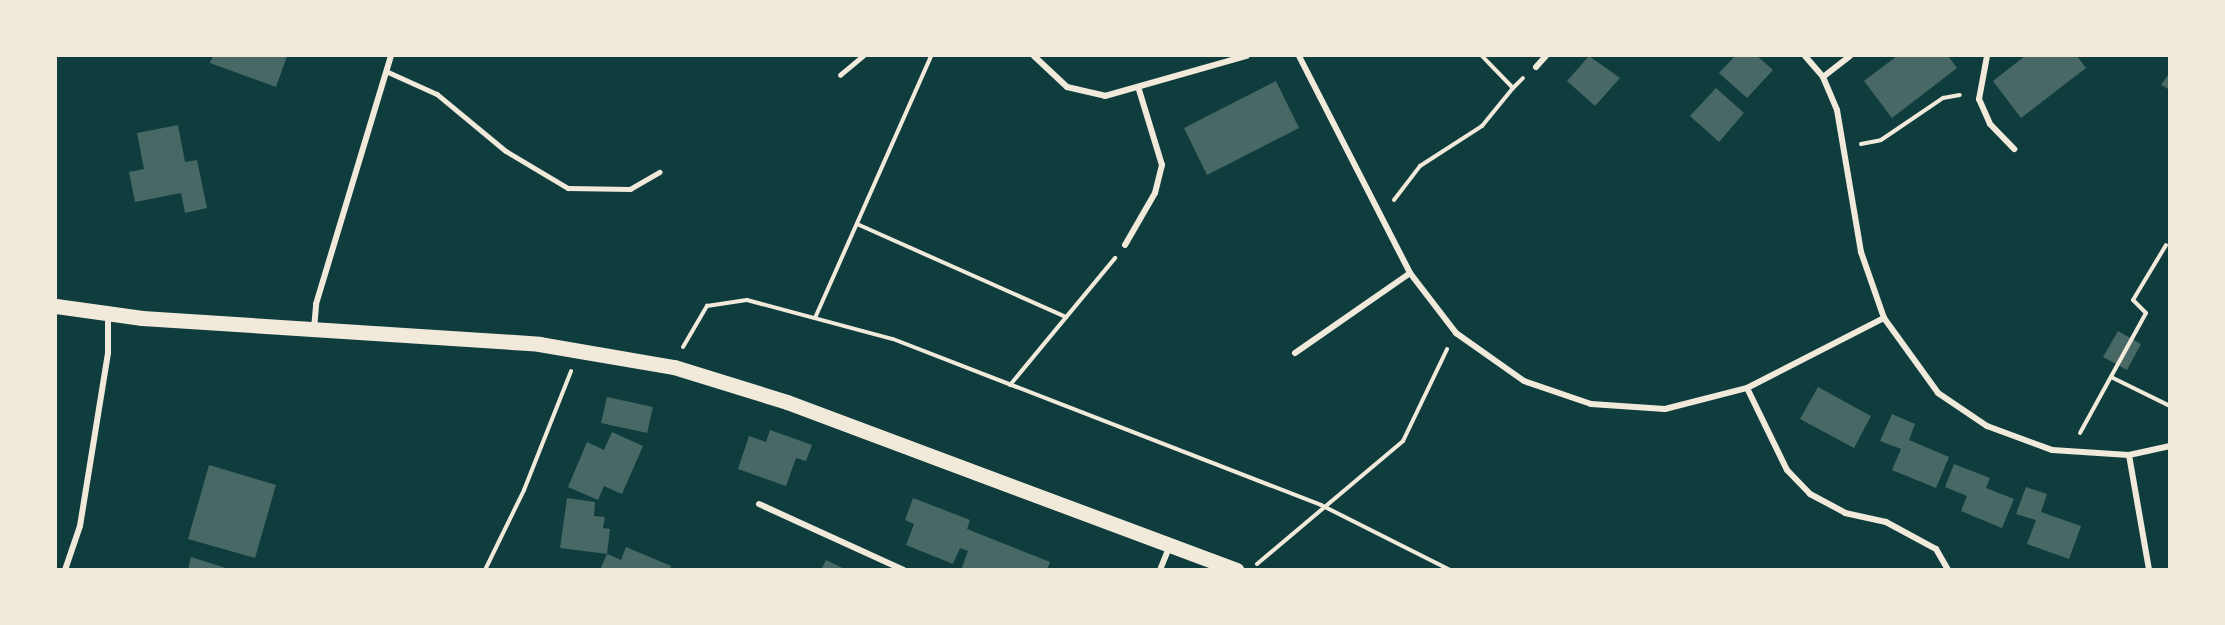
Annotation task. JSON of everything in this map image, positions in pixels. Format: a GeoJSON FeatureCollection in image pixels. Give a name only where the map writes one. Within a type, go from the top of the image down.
{"type":"FeatureCollection","features":[{"type":"Feature","properties":{"kind":"main road"},"geometry":{"type":"LineString","coordinates":[[56,306],[108,314],[582,349],[674,367],[787,402],[1237,570]]}},
{"type":"Feature","properties":{"kind":"street"},"geometry":{"type":"LineString","coordinates":[[314,329],[316,304],[391,56]]}},
{"type":"Feature","properties":{"kind":"street"},"geometry":{"type":"LineString","coordinates":[[1034,56],[1067,87],[1105,96],[1139,90],[1246,56]]}},
{"type":"Feature","properties":{"kind":"street"},"geometry":{"type":"LineString","coordinates":[[1299,56],[1410,273],[1455,333],[1524,381],[1592,404],[1665,409],[1747,387],[1884,318]]}},
{"type":"Feature","properties":{"kind":"street"},"geometry":{"type":"LineString","coordinates":[[1536,67],[1546,56]]}},
{"type":"Feature","properties":{"kind":"street"},"geometry":{"type":"LineString","coordinates":[[1805,56],[1823,77],[1837,110],[1861,252],[1884,318],[1938,393],[1987,426],[2052,450],[2129,454],[2169,446]]}},
{"type":"Feature","properties":{"kind":"street"},"geometry":{"type":"LineString","coordinates":[[1823,77],[1850,56]]}},
{"type":"Feature","properties":{"kind":"street"},"geometry":{"type":"LineString","coordinates":[[1987,56],[1979,92],[1990,124],[2014,149]]}},
{"type":"Feature","properties":{"kind":"street"},"geometry":{"type":"LineString","coordinates":[[1125,245],[1155,193],[1162,165],[1139,90]]}},
{"type":"Feature","properties":{"kind":"street"},"geometry":{"type":"LineString","coordinates":[[1295,353],[1410,273]]}},
{"type":"Feature","properties":{"kind":"street"},"geometry":{"type":"LineString","coordinates":[[65,570],[80,526],[108,353],[108,314]]}},
{"type":"Feature","properties":{"kind":"street"},"geometry":{"type":"LineString","coordinates":[[1747,387],[1786,470],[1810,494],[1845,513],[1886,522],[1935,549],[1948,570]]}},
{"type":"Feature","properties":{"kind":"street"},"geometry":{"type":"LineString","coordinates":[[2129,454],[2149,570]]}},
{"type":"Feature","properties":{"kind":"street"},"geometry":{"type":"LineString","coordinates":[[759,504],[903,570]]}},
{"type":"Feature","properties":{"kind":"street"},"geometry":{"type":"LineString","coordinates":[[1160,570],[1170,545]]}},
{"type":"Feature","properties":{"kind":"lane"},"geometry":{"type":"LineString","coordinates":[[840,75],[863,56]]}},
{"type":"Feature","properties":{"kind":"lane"},"geometry":{"type":"LineString","coordinates":[[386,71],[437,94],[506,151],[568,188],[630,189],[659,172]]}},
{"type":"Feature","properties":{"kind":"path"},"geometry":{"type":"LineString","coordinates":[[815,318],[931,56]]}},
{"type":"Feature","properties":{"kind":"path"},"geometry":{"type":"LineString","coordinates":[[1378,210],[1403,195],[1420,166],[1482,126],[1513,88],[1482,56]]}},
{"type":"Feature","properties":{"kind":"path"},"geometry":{"type":"LineString","coordinates":[[1843,147],[1881,140],[1943,98],[1979,92]]}},
{"type":"Feature","properties":{"kind":"path"},"geometry":{"type":"LineString","coordinates":[[856,224],[1066,317]]}},
{"type":"Feature","properties":{"kind":"path"},"geometry":{"type":"LineString","coordinates":[[1010,385],[1125,245]]}},
{"type":"Feature","properties":{"kind":"path"},"geometry":{"type":"LineString","coordinates":[[2076,452],[2082,420],[2111,377],[2146,313],[2133,300],[2166,245]]}},
{"type":"Feature","properties":{"kind":"path"},"geometry":{"type":"LineString","coordinates":[[674,367],[707,306],[747,300],[893,339],[1321,505],[1450,570]]}},
{"type":"Feature","properties":{"kind":"path"},"geometry":{"type":"LineString","coordinates":[[1251,570],[1321,505],[1403,441],[1455,333]]}},
{"type":"Feature","properties":{"kind":"path"},"geometry":{"type":"LineString","coordinates":[[485,570],[582,349]]}},
{"type":"Feature","properties":{"kind":"path"},"geometry":{"type":"LineString","coordinates":[[2111,377],[2169,406]]}},
{"type":"Feature","properties":{"kind":"building"},"geometry":{"type":"Polygon","coordinates":[[[213,56],[287,56],[276,87],[210,63],[213,56]]]}},
{"type":"Feature","properties":{"kind":"building"},"geometry":{"type":"Polygon","coordinates":[[[1589,56],[1620,78],[1595,106],[1567,81],[1589,56]]]}},
{"type":"Feature","properties":{"kind":"building"},"geometry":{"type":"Polygon","coordinates":[[[1735,56],[1757,56],[1773,70],[1747,98],[1719,73],[1735,56]]]}},
{"type":"Feature","properties":{"kind":"building"},"geometry":{"type":"Polygon","coordinates":[[[1897,56],[1948,56],[1957,68],[1892,118],[1864,81],[1897,56]]]}},
{"type":"Feature","properties":{"kind":"building"},"geometry":{"type":"Polygon","coordinates":[[[2025,56],[2077,56],[2086,68],[2021,118],[1993,81],[2025,56]]]}},
{"type":"Feature","properties":{"kind":"building"},"geometry":{"type":"Polygon","coordinates":[[[2170,72],[2170,90],[2161,85],[2170,72]]]}},
{"type":"Feature","properties":{"kind":"building"},"geometry":{"type":"Polygon","coordinates":[[[1276,81],[1299,128],[1207,175],[1184,128],[1276,81]]]}},
{"type":"Feature","properties":{"kind":"building"},"geometry":{"type":"Polygon","coordinates":[[[1716,88],[1744,113],[1719,142],[1690,116],[1716,88]]]}},
{"type":"Feature","properties":{"kind":"building"},"geometry":{"type":"Polygon","coordinates":[[[178,125],[185,162],[197,160],[207,208],[185,213],[181,193],[135,202],[129,172],[144,169],[137,133],[178,125]]]}},
{"type":"Feature","properties":{"kind":"building"},"geometry":{"type":"Polygon","coordinates":[[[2118,331],[2141,344],[2127,370],[2103,357],[2118,331]]]}},
{"type":"Feature","properties":{"kind":"building"},"geometry":{"type":"Polygon","coordinates":[[[1818,387],[1871,416],[1854,448],[1800,419],[1818,387]]]}},
{"type":"Feature","properties":{"kind":"building"},"geometry":{"type":"Polygon","coordinates":[[[607,397],[653,407],[647,433],[601,423],[607,397]]]}},
{"type":"Feature","properties":{"kind":"building"},"geometry":{"type":"Polygon","coordinates":[[[1892,414],[1915,424],[1909,440],[1949,457],[1936,488],[1892,470],[1901,449],[1880,441],[1892,414]]]}},
{"type":"Feature","properties":{"kind":"building"},"geometry":{"type":"Polygon","coordinates":[[[770,430],[812,445],[806,461],[796,458],[786,486],[738,469],[749,436],[766,442],[770,430]]]}},
{"type":"Feature","properties":{"kind":"building"},"geometry":{"type":"Polygon","coordinates":[[[612,432],[643,446],[622,494],[604,486],[598,500],[568,487],[587,442],[604,450],[612,432]]]}},
{"type":"Feature","properties":{"kind":"building"},"geometry":{"type":"Polygon","coordinates":[[[1954,464],[1990,478],[1986,488],[2014,499],[2002,528],[1961,511],[1967,496],[1945,487],[1954,464]]]}},
{"type":"Feature","properties":{"kind":"building"},"geometry":{"type":"Polygon","coordinates":[[[209,465],[276,485],[255,558],[188,539],[209,465]]]}},
{"type":"Feature","properties":{"kind":"building"},"geometry":{"type":"Polygon","coordinates":[[[2026,487],[2047,494],[2041,512],[2081,526],[2069,559],[2027,544],[2036,520],[2016,514],[2026,487]]]}},
{"type":"Feature","properties":{"kind":"building"},"geometry":{"type":"Polygon","coordinates":[[[567,498],[595,502],[594,516],[605,517],[603,528],[610,529],[607,554],[560,548],[567,498]]]}},
{"type":"Feature","properties":{"kind":"building"},"geometry":{"type":"Polygon","coordinates":[[[913,498],[970,520],[967,529],[1050,562],[1047,570],[961,570],[968,551],[960,548],[953,564],[906,545],[914,524],[905,520],[913,498]]]}},
{"type":"Feature","properties":{"kind":"building"},"geometry":{"type":"Polygon","coordinates":[[[626,547],[671,566],[670,570],[600,570],[607,554],[621,560],[626,547]]]}},
{"type":"Feature","properties":{"kind":"building"},"geometry":{"type":"Polygon","coordinates":[[[191,557],[229,569],[229,570],[188,570],[191,557]]]}},
{"type":"Feature","properties":{"kind":"building"},"geometry":{"type":"Polygon","coordinates":[[[826,560],[847,570],[821,570],[826,560]]]}}]}
